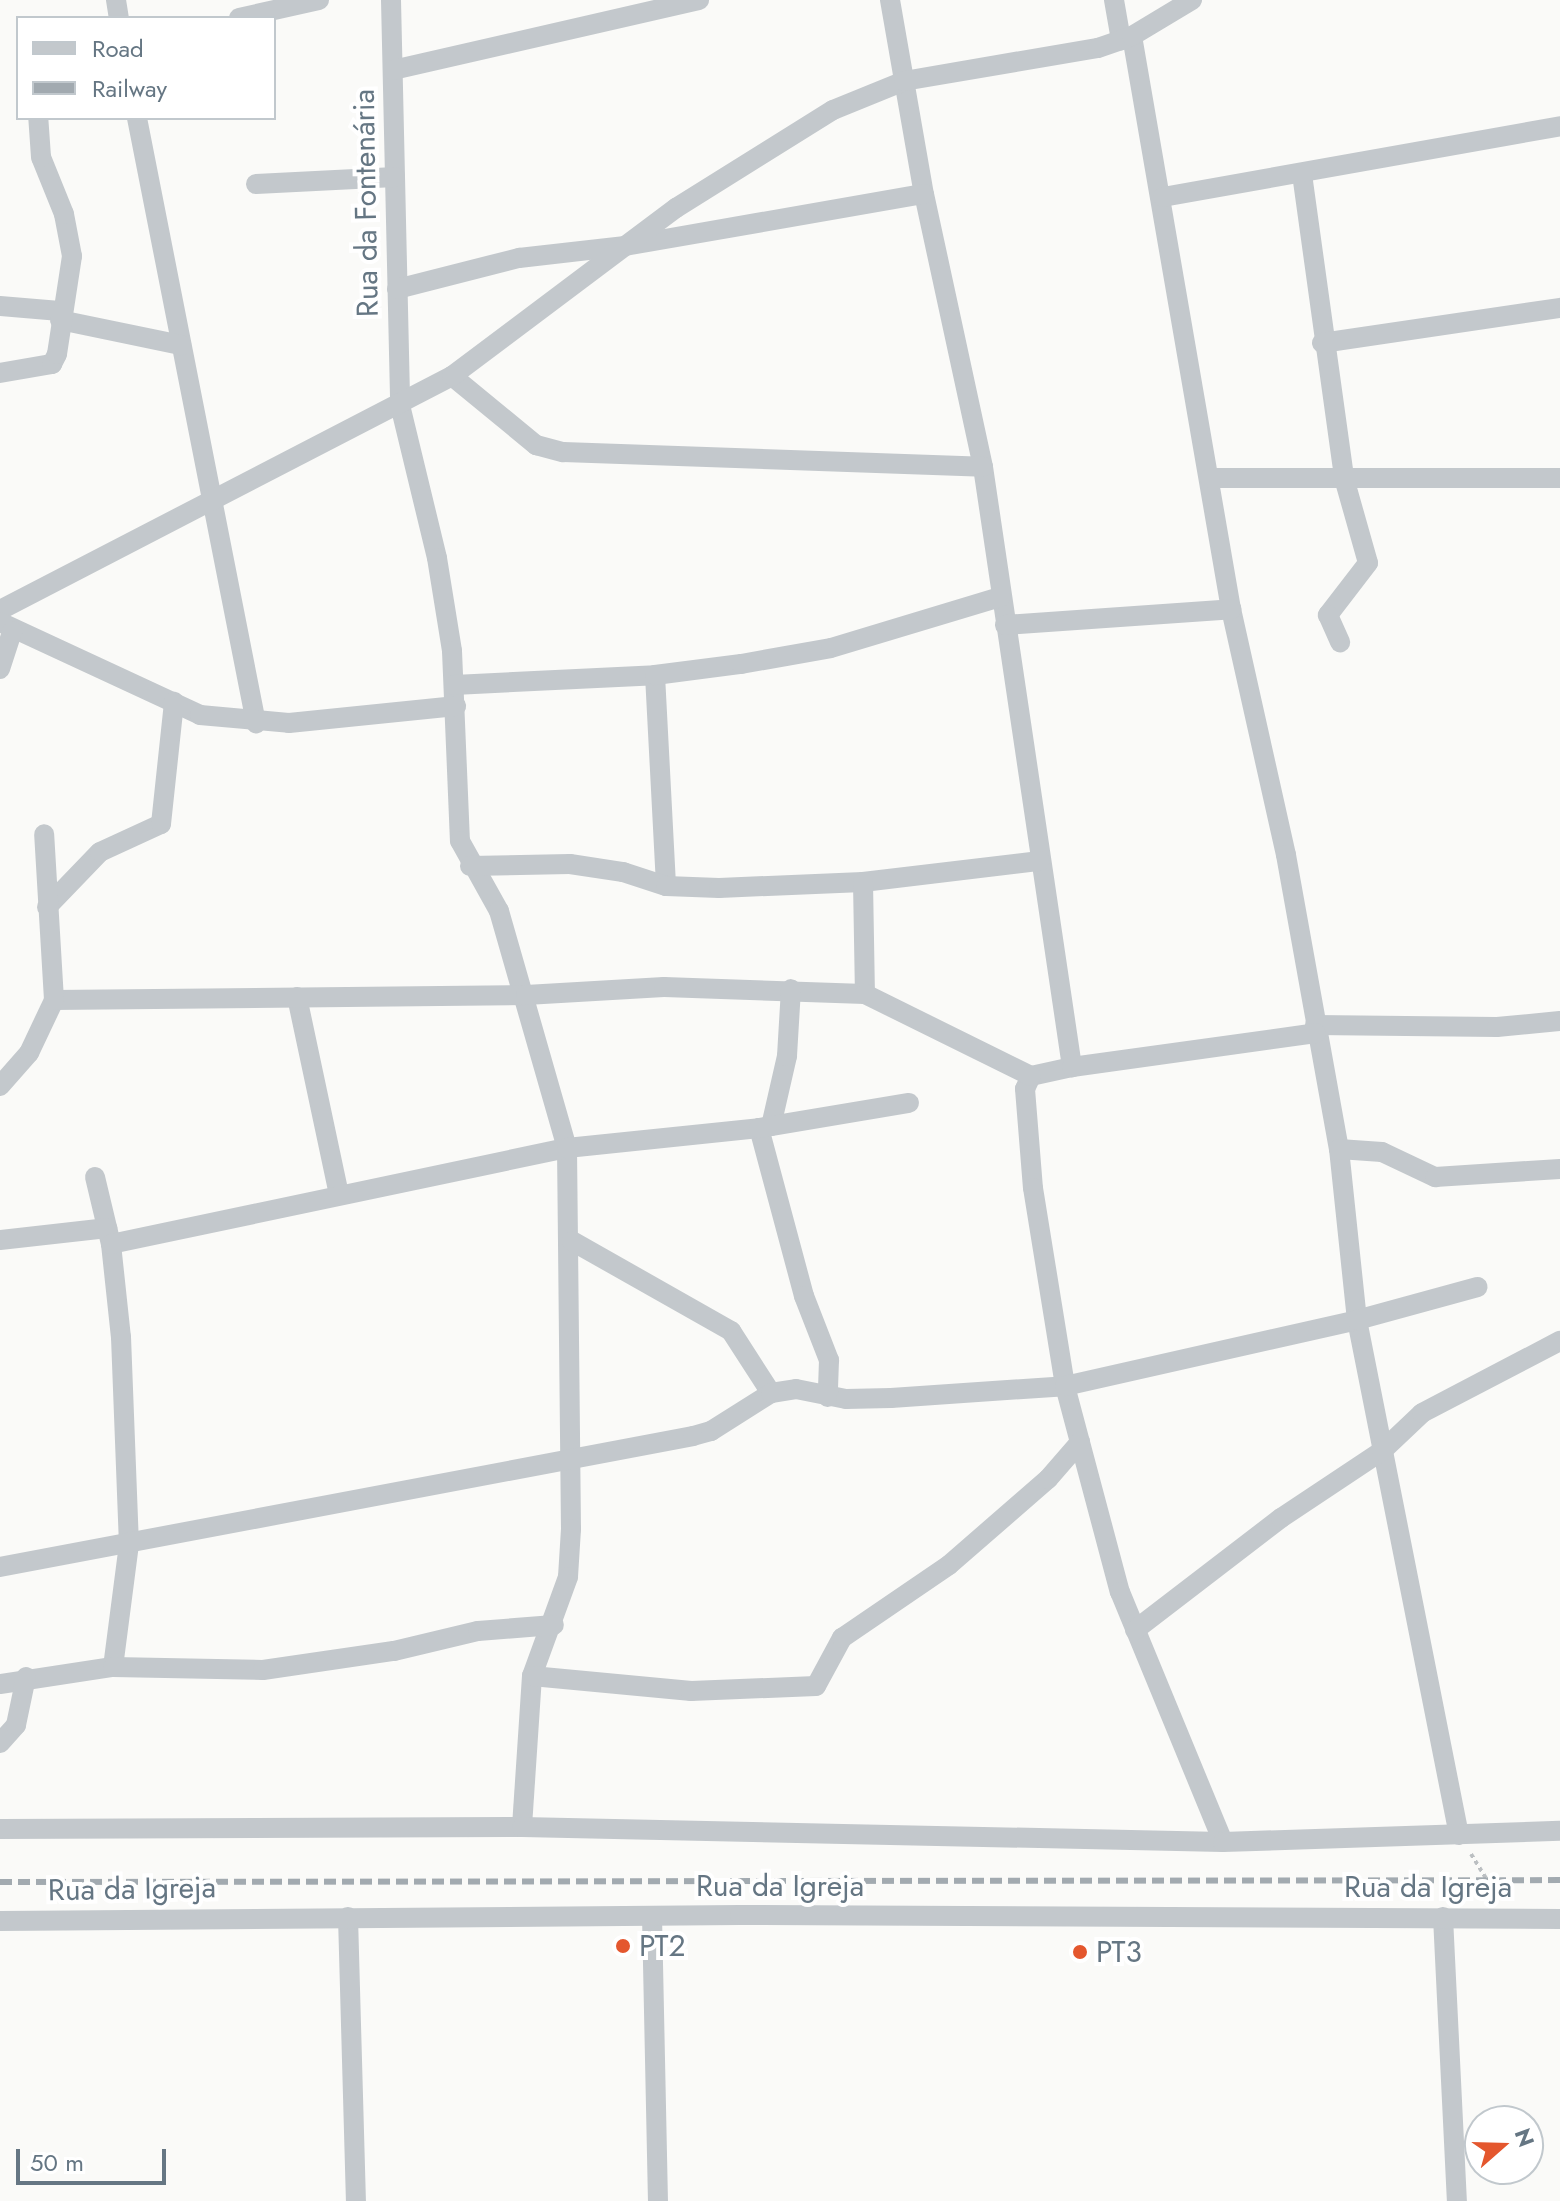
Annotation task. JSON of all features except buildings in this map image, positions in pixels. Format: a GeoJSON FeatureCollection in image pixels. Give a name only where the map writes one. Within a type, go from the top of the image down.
{"type":"FeatureCollection","features":[{"type":"Feature","properties":{"kind":"street"},"geometry":{"type":"LineString","coordinates":[[248,16],[319,0]]}},
{"type":"Feature","properties":{"kind":"street","name":"Rua da Fontenária"},"geometry":{"type":"LineString","coordinates":[[391,0],[400,405],[437,558],[456,706],[460,841],[470,866],[499,911],[526,995],[567,1148],[572,1241],[567,1458],[571,1529],[568,1577],[554,1625],[532,1676],[522,1827]]}},
{"type":"Feature","properties":{"kind":"street"},"geometry":{"type":"LineString","coordinates":[[393,70],[699,0]]}},
{"type":"Feature","properties":{"kind":"street"},"geometry":{"type":"LineString","coordinates":[[890,0],[924,194],[983,467],[1072,1067]]}},
{"type":"Feature","properties":{"kind":"street"},"geometry":{"type":"LineString","coordinates":[[1114,0],[1126,38],[1163,197],[1231,609],[1286,855],[1339,1149],[1357,1320],[1459,1835]]}},
{"type":"Feature","properties":{"kind":"street"},"geometry":{"type":"LineString","coordinates":[[0,610],[212,504],[452,376],[625,246],[785,137],[866,93],[904,81],[990,70],[1126,38],[1192,0]]}},
{"type":"Feature","properties":{"kind":"street"},"geometry":{"type":"LineString","coordinates":[[0,373],[56,360],[71,239],[41,157],[38,120]]}},
{"type":"Feature","properties":{"kind":"street"},"geometry":{"type":"LineString","coordinates":[[137,120],[256,723]]}},
{"type":"Feature","properties":{"kind":"street"},"geometry":{"type":"LineString","coordinates":[[1163,197],[1560,126]]}},
{"type":"Feature","properties":{"kind":"street"},"geometry":{"type":"LineString","coordinates":[[1302,174],[1322,343],[1344,478],[1368,563],[1328,615],[1340,642]]}},
{"type":"Feature","properties":{"kind":"street"},"geometry":{"type":"LineString","coordinates":[[256,184],[395,177]]}},
{"type":"Feature","properties":{"kind":"street"},"geometry":{"type":"LineString","coordinates":[[397,289],[519,258],[625,246],[924,194]]}},
{"type":"Feature","properties":{"kind":"street"},"geometry":{"type":"LineString","coordinates":[[0,306],[60,316],[181,345]]}},
{"type":"Feature","properties":{"kind":"street"},"geometry":{"type":"LineString","coordinates":[[1322,343],[1560,308]]}},
{"type":"Feature","properties":{"kind":"street"},"geometry":{"type":"LineString","coordinates":[[452,376],[536,445],[563,452],[983,467]]}},
{"type":"Feature","properties":{"kind":"street"},"geometry":{"type":"LineString","coordinates":[[1210,478],[1560,478]]}},
{"type":"Feature","properties":{"kind":"street"},"geometry":{"type":"LineString","coordinates":[[454,685],[655,675],[831,648],[1000,597]]}},
{"type":"Feature","properties":{"kind":"street"},"geometry":{"type":"LineString","coordinates":[[1005,625],[1231,609]]}},
{"type":"Feature","properties":{"kind":"street"},"geometry":{"type":"LineString","coordinates":[[0,669],[6,626],[200,715],[256,723],[456,706]]}},
{"type":"Feature","properties":{"kind":"street"},"geometry":{"type":"LineString","coordinates":[[655,675],[666,886]]}},
{"type":"Feature","properties":{"kind":"street"},"geometry":{"type":"LineString","coordinates":[[47,907],[100,852],[161,824],[174,702]]}},
{"type":"Feature","properties":{"kind":"street"},"geometry":{"type":"LineString","coordinates":[[0,1086],[29,1053],[54,1000],[44,834]]}},
{"type":"Feature","properties":{"kind":"street"},"geometry":{"type":"LineString","coordinates":[[470,866],[570,864],[623,872],[666,886],[863,882],[1040,861]]}},
{"type":"Feature","properties":{"kind":"street"},"geometry":{"type":"LineString","coordinates":[[863,882],[865,994]]}},
{"type":"Feature","properties":{"kind":"street"},"geometry":{"type":"LineString","coordinates":[[54,1000],[526,995],[664,987],[791,989],[865,994],[1031,1076],[1316,1029],[1497,1027],[1560,1021]]}},
{"type":"Feature","properties":{"kind":"street"},"geometry":{"type":"LineString","coordinates":[[791,989],[787,1056],[765,1127],[804,1296],[829,1360],[828,1397]]}},
{"type":"Feature","properties":{"kind":"street"},"geometry":{"type":"LineString","coordinates":[[297,997],[339,1194]]}},
{"type":"Feature","properties":{"kind":"street"},"geometry":{"type":"LineString","coordinates":[[1031,1076],[1025,1105],[1033,1188],[1065,1386],[1135,1630],[1223,1842]]}},
{"type":"Feature","properties":{"kind":"street"},"geometry":{"type":"LineString","coordinates":[[0,1240],[109,1236],[567,1148],[765,1127],[909,1103]]}},
{"type":"Feature","properties":{"kind":"street"},"geometry":{"type":"LineString","coordinates":[[1339,1149],[1382,1152],[1435,1177],[1560,1169]]}},
{"type":"Feature","properties":{"kind":"street"},"geometry":{"type":"LineString","coordinates":[[95,1177],[109,1236],[121,1337],[129,1544],[113,1667]]}},
{"type":"Feature","properties":{"kind":"street"},"geometry":{"type":"LineString","coordinates":[[572,1241],[731,1331],[771,1393]]}},
{"type":"Feature","properties":{"kind":"street"},"geometry":{"type":"LineString","coordinates":[[0,1567],[711,1431],[771,1393],[796,1389],[828,1397],[891,1398],[1065,1386],[1357,1320],[1478,1287]]}},
{"type":"Feature","properties":{"kind":"street"},"geometry":{"type":"LineString","coordinates":[[1135,1630],[1281,1518],[1382,1451],[1422,1413],[1560,1341]]}},
{"type":"Feature","properties":{"kind":"street"},"geometry":{"type":"LineString","coordinates":[[532,1676],[691,1691],[816,1686],[842,1638],[949,1565],[1048,1479],[1080,1442]]}},
{"type":"Feature","properties":{"kind":"street"},"geometry":{"type":"LineString","coordinates":[[0,1684],[26,1677],[113,1667],[263,1670],[394,1651],[478,1631],[554,1625]]}},
{"type":"Feature","properties":{"kind":"street"},"geometry":{"type":"LineString","coordinates":[[0,1743],[16,1725],[26,1677]]}},
{"type":"Feature","properties":{"kind":"street"},"geometry":{"type":"LineString","coordinates":[[0,1829],[522,1827],[1223,1842],[1560,1831]]}},
{"type":"Feature","properties":{"kind":"street"},"geometry":{"type":"LineString","coordinates":[[652,1916],[658,2201]]}},
{"type":"Feature","properties":{"kind":"street","name":"Rua da Igreja"},"geometry":{"type":"LineString","coordinates":[[0,1921],[652,1916],[1560,1919]]}},
{"type":"Feature","properties":{"kind":"street"},"geometry":{"type":"LineString","coordinates":[[348,1917],[356,2201]]}},
{"type":"Feature","properties":{"kind":"street"},"geometry":{"type":"LineString","coordinates":[[1443,1917],[1457,2201]]}},
{"type":"Feature","properties":{"kind":"path"},"geometry":{"type":"LineString","coordinates":[[1459,1835],[1510,1917]]}},
{"type":"Feature","properties":{"kind":"railway"},"geometry":{"type":"LineString","coordinates":[[0,1882],[1560,1880]]}},
{"type":"Feature","properties":{"kind":"place","name":"PT2"},"geometry":{"type":"Point","coordinates":[623,1946]}},
{"type":"Feature","properties":{"kind":"place","name":"PT3"},"geometry":{"type":"Point","coordinates":[1080,1952]}}]}
